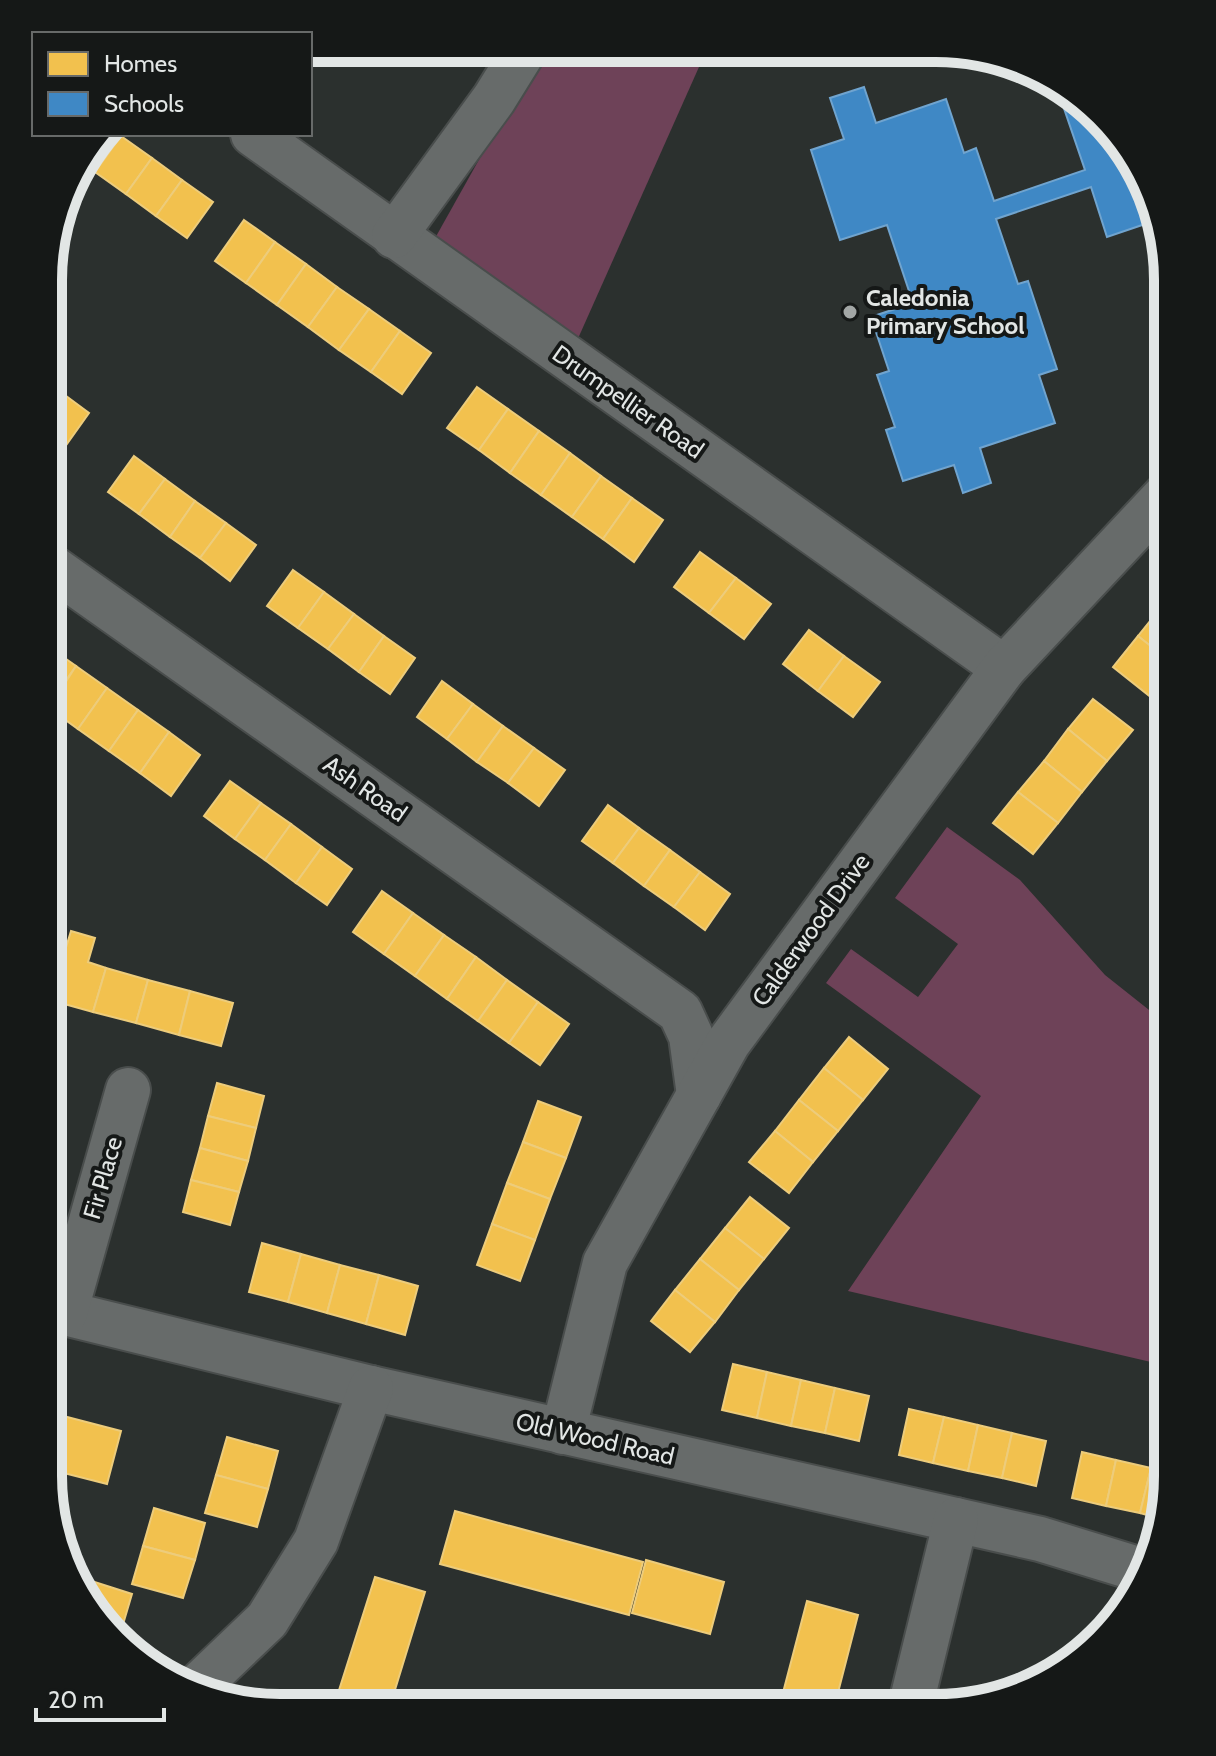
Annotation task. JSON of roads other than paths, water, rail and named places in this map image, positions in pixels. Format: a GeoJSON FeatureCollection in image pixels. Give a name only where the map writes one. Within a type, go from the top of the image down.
{"type":"FeatureCollection","features":[{"type":"Feature","properties":{"kind":"street"},"geometry":{"type":"LineString","coordinates":[[394,236],[494,99],[517,62]]}},
{"type":"Feature","properties":{"kind":"street","name":"Drumpellier Road"},"geometry":{"type":"LineString","coordinates":[[256,136],[1004,668]]}},
{"type":"Feature","properties":{"kind":"street","name":"Calderwood Drive"},"geometry":{"type":"LineString","coordinates":[[563,1432],[605,1263],[728,1043],[1004,668],[1154,508]]}},
{"type":"Feature","properties":{"kind":"street","name":"Ash Road"},"geometry":{"type":"LineString","coordinates":[[62,574],[680,1012]]}},
{"type":"Feature","properties":{"kind":"street"},"geometry":{"type":"LineString","coordinates":[[699,1095],[691,1036],[680,1012],[732,1008],[760,999]]}},
{"type":"Feature","properties":{"kind":"street","name":"Fir Place"},"geometry":{"type":"LineString","coordinates":[[62,1293],[128,1090]]}},
{"type":"Feature","properties":{"kind":"street","name":"Old Wood Road"},"geometry":{"type":"LineString","coordinates":[[62,1312],[371,1388],[1040,1539],[1133,1568]]}},
{"type":"Feature","properties":{"kind":"street"},"geometry":{"type":"LineString","coordinates":[[204,1680],[267,1620],[316,1541],[371,1388]]}},
{"type":"Feature","properties":{"kind":"street"},"geometry":{"type":"LineString","coordinates":[[913,1694],[956,1520]]}},
{"type":"Feature","properties":{"kind":"place","name":"Caledonia Primary School"},"geometry":{"type":"Point","coordinates":[850,312]}}]}
